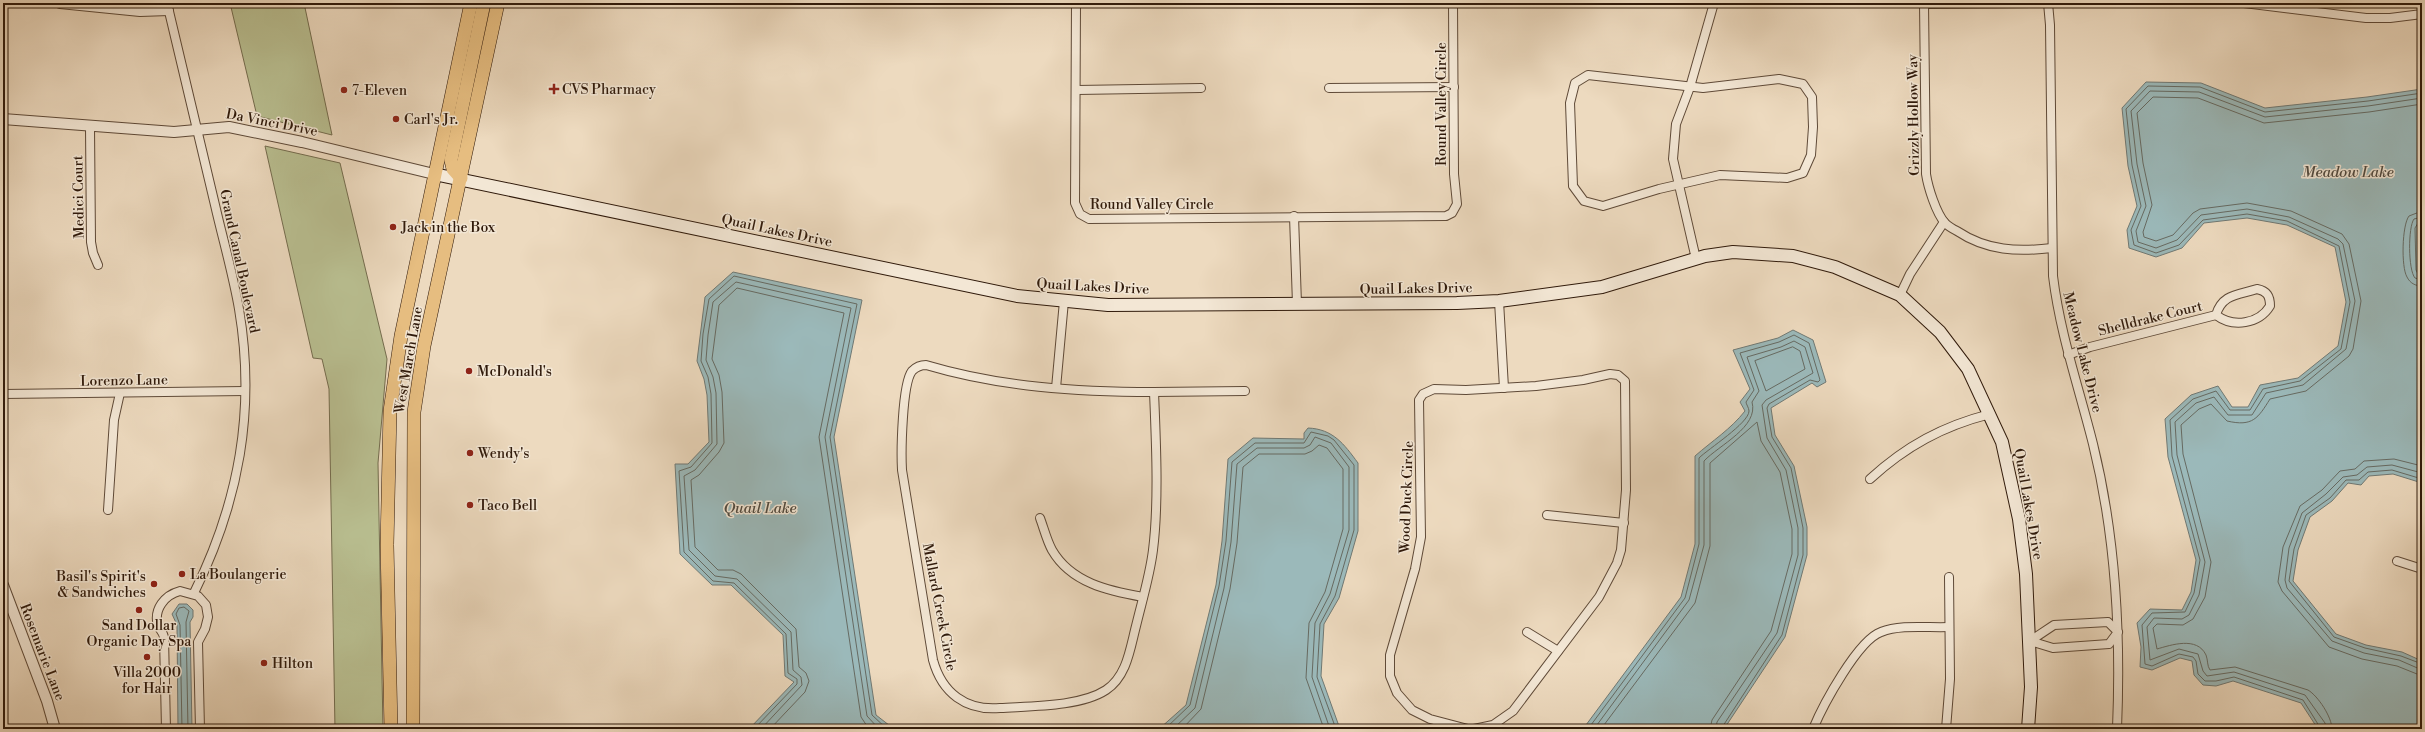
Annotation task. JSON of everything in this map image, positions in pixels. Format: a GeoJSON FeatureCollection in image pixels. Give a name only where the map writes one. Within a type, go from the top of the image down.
{"type":"FeatureCollection","features":[{"type":"Feature","properties":{"kind":"main road","name":"West March Lane"},"geometry":{"type":"LineString","coordinates":[[391,729],[387,545],[390,411],[402,336],[434,174],[471,3]]}},
{"type":"Feature","properties":{"kind":"main road"},"geometry":{"type":"LineString","coordinates":[[461,178],[454,169],[451,160],[484,3]]}},
{"type":"Feature","properties":{"kind":"main road","name":"West March Lane"},"geometry":{"type":"LineString","coordinates":[[413,729],[414,412],[424,346],[498,3]]}},
{"type":"Feature","properties":{"kind":"main road","name":"Da Vinci Drive"},"geometry":{"type":"LineString","coordinates":[[434,174],[461,178]]}},
{"type":"Feature","properties":{"kind":"main road","name":"Quail Lakes Drive"},"geometry":{"type":"LineString","coordinates":[[461,178],[984,290],[1017,296],[1108,305],[1499,301],[1602,287],[1696,259],[1733,252],[1793,256],[1835,267],[1900,296],[1950,344],[1968,369],[2002,442],[2019,519],[2026,574],[2031,687],[2028,729]]}},
{"type":"Feature","properties":{"kind":"street","name":"Round Valley Circle"},"geometry":{"type":"LineString","coordinates":[[1076,3],[1077,90],[1075,203],[1076,209],[1082,216],[1090,219],[1413,215],[1438,217],[1452,213],[1457,204],[1453,3]]}},
{"type":"Feature","properties":{"kind":"street"},"geometry":{"type":"LineString","coordinates":[[1696,259],[1677,185],[1673,159],[1676,124],[1690,87],[1714,3]]}},
{"type":"Feature","properties":{"kind":"street"},"geometry":{"type":"LineString","coordinates":[[1924,3],[2031,3]]}},
{"type":"Feature","properties":{"kind":"street","name":"Grizzly Hollow Way"},"geometry":{"type":"LineString","coordinates":[[1924,3],[1926,174],[1933,198],[1944,222]]}},
{"type":"Feature","properties":{"kind":"street","name":"Meadow Lake Drive"},"geometry":{"type":"LineString","coordinates":[[2048,3],[2050,25],[2052,248],[2056,305],[2068,355],[2093,444],[2104,496],[2113,565],[2118,632],[2117,729]]}},
{"type":"Feature","properties":{"kind":"street"},"geometry":{"type":"LineString","coordinates":[[2244,3],[2366,18],[2390,18],[2422,14]]}},
{"type":"Feature","properties":{"kind":"street"},"geometry":{"type":"LineString","coordinates":[[60,4],[140,12],[168,7]]}},
{"type":"Feature","properties":{"kind":"street","name":"Grand Canal Boulevard"},"geometry":{"type":"LineString","coordinates":[[168,7],[239,309],[246,369],[242,447],[230,503],[212,555],[194,593]]}},
{"type":"Feature","properties":{"kind":"street"},"geometry":{"type":"LineString","coordinates":[[1588,75],[1703,88],[1779,79],[1803,84],[1812,97],[1811,155],[1803,173],[1787,178],[1720,175],[1677,185],[1603,206],[1584,201],[1573,186],[1570,103],[1575,83],[1588,75]]}},
{"type":"Feature","properties":{"kind":"street"},"geometry":{"type":"LineString","coordinates":[[1077,90],[1201,88]]}},
{"type":"Feature","properties":{"kind":"street"},"geometry":{"type":"LineString","coordinates":[[1329,88],[1454,88]]}},
{"type":"Feature","properties":{"kind":"street","name":"Da Vinci Drive"},"geometry":{"type":"LineString","coordinates":[[3,119],[90,127],[174,132],[216,127],[244,130],[434,174]]}},
{"type":"Feature","properties":{"kind":"street","name":"Medici Court"},"geometry":{"type":"LineString","coordinates":[[90,127],[91,242],[98,265]]}},
{"type":"Feature","properties":{"kind":"street"},"geometry":{"type":"LineString","coordinates":[[1294,216],[1297,304]]}},
{"type":"Feature","properties":{"kind":"street"},"geometry":{"type":"LineString","coordinates":[[1900,296],[1910,274],[1944,222],[1971,240],[1993,248],[2032,250],[2052,248]]}},
{"type":"Feature","properties":{"kind":"street","name":"Shelldrake Court"},"geometry":{"type":"LineString","coordinates":[[2068,355],[2090,347],[2216,315],[2223,320],[2233,323],[2248,321],[2267,312],[2270,306],[2270,299],[2267,294],[2257,289],[2226,298],[2221,302],[2216,315]]}},
{"type":"Feature","properties":{"kind":"street"},"geometry":{"type":"LineString","coordinates":[[1056,388],[1064,301]]}},
{"type":"Feature","properties":{"kind":"street"},"geometry":{"type":"LineString","coordinates":[[1499,301],[1504,388]]}},
{"type":"Feature","properties":{"kind":"street","name":"Mallard Creek Circle"},"geometry":{"type":"LineString","coordinates":[[1154,392],[1154,549],[1125,666],[1113,684],[1095,696],[1080,700],[1038,705],[980,708],[965,704],[952,694],[940,680],[934,660],[902,470],[901,439],[910,376],[917,367],[926,365],[992,381],[1097,392],[1245,391]]}},
{"type":"Feature","properties":{"kind":"street","name":"Wood Duck Circle"},"geometry":{"type":"LineString","coordinates":[[1468,729],[1430,719],[1412,710],[1402,701],[1393,685],[1389,666],[1390,655],[1415,569],[1420,544],[1421,482],[1419,400],[1423,394],[1434,389],[1466,390],[1504,388],[1583,380],[1610,374],[1623,378],[1626,399],[1626,490],[1621,550],[1611,577],[1599,597],[1510,714],[1493,725],[1474,729]]}},
{"type":"Feature","properties":{"kind":"street","name":"Lorenzo Lane"},"geometry":{"type":"LineString","coordinates":[[3,394],[246,391]]}},
{"type":"Feature","properties":{"kind":"street"},"geometry":{"type":"LineString","coordinates":[[108,510],[114,420],[120,393]]}},
{"type":"Feature","properties":{"kind":"street"},"geometry":{"type":"LineString","coordinates":[[1870,479],[1890,460],[1924,438],[1960,422],[1990,414]]}},
{"type":"Feature","properties":{"kind":"street"},"geometry":{"type":"LineString","coordinates":[[1547,515],[1624,523]]}},
{"type":"Feature","properties":{"kind":"street"},"geometry":{"type":"LineString","coordinates":[[1040,518],[1052,550],[1072,572],[1098,586],[1143,598]]}},
{"type":"Feature","properties":{"kind":"street"},"geometry":{"type":"LineString","coordinates":[[2397,561],[2422,568]]}},
{"type":"Feature","properties":{"kind":"street"},"geometry":{"type":"LineString","coordinates":[[1946,729],[1950,679],[1949,577]]}},
{"type":"Feature","properties":{"kind":"street","name":"Rosemarie Lane"},"geometry":{"type":"LineString","coordinates":[[3,585],[47,701],[55,729]]}},
{"type":"Feature","properties":{"kind":"street"},"geometry":{"type":"LineString","coordinates":[[166,729],[164,637],[157,621],[158,610],[164,600],[174,593],[194,593],[206,605],[208,617],[205,629],[198,642],[200,729]]}},
{"type":"Feature","properties":{"kind":"street"},"geometry":{"type":"LineString","coordinates":[[2108,622],[2118,632],[2109,644],[2054,648],[2030,641],[2054,625],[2108,622]]}},
{"type":"Feature","properties":{"kind":"street"},"geometry":{"type":"LineString","coordinates":[[1814,729],[1823,706],[1837,683],[1873,636],[1886,630],[1949,627]]}},
{"type":"Feature","properties":{"kind":"street"},"geometry":{"type":"LineString","coordinates":[[1527,632],[1558,651]]}},
{"type":"Feature","properties":{"kind":"green space"},"geometry":{"type":"Polygon","coordinates":[[[230,3],[304,3],[332,135],[257,116],[230,3]]]}},
{"type":"Feature","properties":{"kind":"green space"},"geometry":{"type":"Polygon","coordinates":[[[265,146],[340,163],[387,359],[378,463],[383,729],[335,729],[329,389],[322,359],[313,358],[265,146]]]}},
{"type":"Feature","properties":{"kind":"water","name":"Meadow Lake"},"geometry":{"type":"Polygon","coordinates":[[[2146,82],[2201,83],[2265,108],[2367,97],[2422,89],[2422,224],[2419,228],[2420,270],[2422,275],[2422,483],[2393,474],[2369,476],[2361,485],[2348,483],[2332,501],[2310,517],[2298,550],[2293,581],[2336,634],[2366,645],[2402,652],[2422,661],[2422,729],[2318,729],[2301,703],[2233,681],[2216,686],[2203,685],[2194,675],[2192,661],[2180,658],[2152,670],[2140,667],[2141,647],[2137,623],[2150,609],[2182,610],[2191,592],[2196,560],[2168,457],[2165,419],[2191,395],[2218,386],[2232,407],[2248,407],[2260,385],[2298,378],[2338,346],[2346,302],[2335,247],[2287,225],[2247,218],[2204,223],[2182,248],[2156,257],[2129,248],[2127,230],[2137,206],[2128,166],[2122,108],[2146,82]]]}},
{"type":"Feature","properties":{"kind":"water","name":"Quail Lake"},"geometry":{"type":"Polygon","coordinates":[[[733,272],[862,300],[834,437],[876,715],[894,729],[749,729],[794,682],[785,676],[783,635],[731,585],[712,585],[680,554],[675,464],[688,464],[709,442],[707,395],[704,379],[697,361],[705,297],[733,272]]]}},
{"type":"Feature","properties":{"kind":"water"},"geometry":{"type":"Polygon","coordinates":[[[1793,330],[1813,340],[1826,382],[1817,387],[1812,383],[1771,408],[1775,435],[1794,466],[1807,527],[1807,555],[1785,637],[1724,729],[1583,729],[1681,597],[1695,544],[1695,456],[1728,429],[1745,411],[1740,402],[1750,389],[1733,350],[1778,338],[1793,330]]]}},
{"type":"Feature","properties":{"kind":"water"},"geometry":{"type":"Polygon","coordinates":[[[1308,428],[1324,431],[1337,439],[1343,444],[1358,463],[1358,531],[1339,598],[1324,624],[1321,676],[1340,729],[1159,729],[1186,705],[1216,585],[1222,541],[1228,459],[1253,438],[1304,439],[1304,433],[1308,428]]]}},
{"type":"Feature","properties":{"kind":"water"},"geometry":{"type":"Polygon","coordinates":[[[179,604],[187,604],[193,610],[193,617],[190,622],[192,729],[178,729],[177,625],[172,614],[179,604]]]}},
{"type":"Feature","properties":{"kind":"place","name":"CVS Pharmacy"},"geometry":{"type":"Point","coordinates":[554,89]}},
{"type":"Feature","properties":{"kind":"place","name":"7-Eleven"},"geometry":{"type":"Point","coordinates":[344,90]}},
{"type":"Feature","properties":{"kind":"place","name":"Carl's Jr."},"geometry":{"type":"Point","coordinates":[396,119]}},
{"type":"Feature","properties":{"kind":"place","name":"Jack in the Box"},"geometry":{"type":"Point","coordinates":[393,227]}},
{"type":"Feature","properties":{"kind":"place","name":"McDonald's"},"geometry":{"type":"Point","coordinates":[469,371]}},
{"type":"Feature","properties":{"kind":"place","name":"Wendy's"},"geometry":{"type":"Point","coordinates":[470,453]}},
{"type":"Feature","properties":{"kind":"place","name":"Taco Bell"},"geometry":{"type":"Point","coordinates":[470,505]}},
{"type":"Feature","properties":{"kind":"place","name":"La Boulangerie"},"geometry":{"type":"Point","coordinates":[182,574]}},
{"type":"Feature","properties":{"kind":"place","name":"Basil's Spirit's & Sandwiches"},"geometry":{"type":"Point","coordinates":[154,584]}},
{"type":"Feature","properties":{"kind":"place","name":"Sand Dollar Organic Day Spa"},"geometry":{"type":"Point","coordinates":[139,610]}},
{"type":"Feature","properties":{"kind":"place","name":"Villa 2000 for Hair"},"geometry":{"type":"Point","coordinates":[147,657]}},
{"type":"Feature","properties":{"kind":"place","name":"Hilton"},"geometry":{"type":"Point","coordinates":[264,663]}}]}
